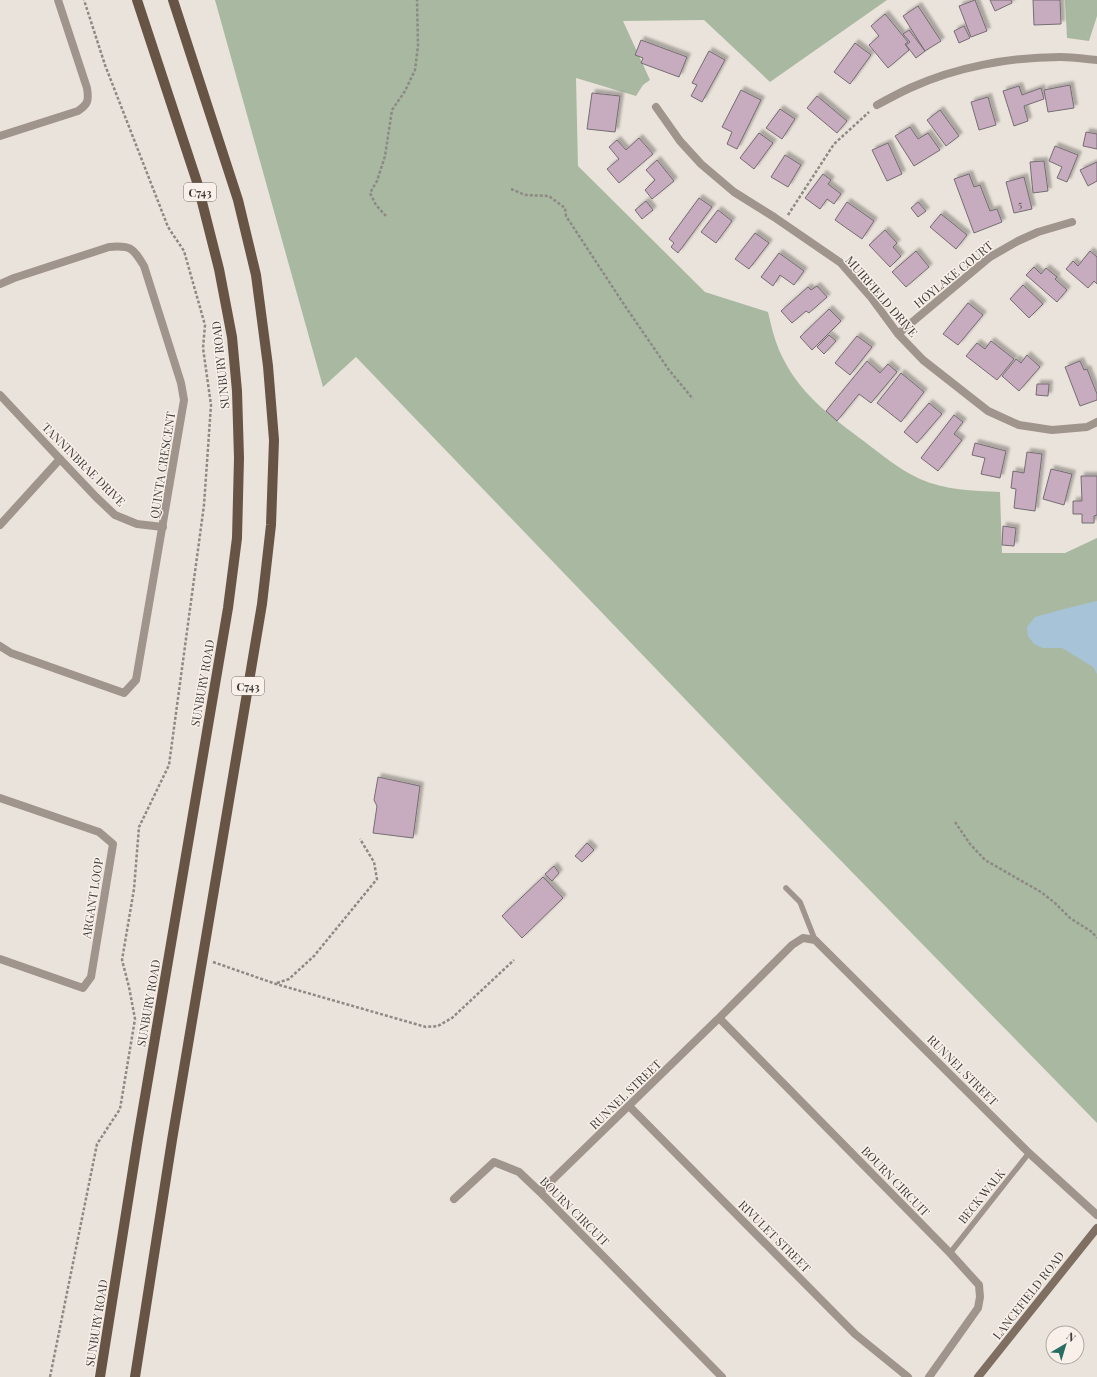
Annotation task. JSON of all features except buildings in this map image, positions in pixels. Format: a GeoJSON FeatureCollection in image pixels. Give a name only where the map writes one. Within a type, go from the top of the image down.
{"type":"FeatureCollection","features":[{"type":"Feature","properties":{"kind":"main road","name":"SUNBURY ROAD"},"geometry":{"type":"LineString","coordinates":[[100,1377],[137,1146],[228,608],[237,538],[239,458],[237,391],[232,337],[219,269],[197,182],[137,0]]}},
{"type":"Feature","properties":{"kind":"main road","name":"C743"},"geometry":{"type":"LineString","coordinates":[[135,1377],[262,604],[271,525],[274,440],[268,366],[256,275],[238,200],[173,0]]}},
{"type":"Feature","properties":{"kind":"main road","name":"LANCEFIELD ROAD"},"geometry":{"type":"LineString","coordinates":[[978,1377],[1097,1228]]}},
{"type":"Feature","properties":{"kind":"street"},"geometry":{"type":"LineString","coordinates":[[0,136],[78,111],[85,106],[88,99],[87,88],[58,0]]}},
{"type":"Feature","properties":{"kind":"street"},"geometry":{"type":"LineString","coordinates":[[877,104],[910,88],[940,76],[980,66],[1025,58],[1062,57],[1097,60]]}},
{"type":"Feature","properties":{"kind":"street","name":"MUIRFIELD DRIVE"},"geometry":{"type":"LineString","coordinates":[[656,107],[680,141],[701,164],[734,192],[783,223],[841,263],[870,296],[898,334],[923,360],[988,411],[1019,425],[1052,430],[1086,427],[1097,422]]}},
{"type":"Feature","properties":{"kind":"street","name":"HOYLAKE COURT"},"geometry":{"type":"LineString","coordinates":[[898,334],[990,257],[1018,241],[1038,232],[1072,222]]}},
{"type":"Feature","properties":{"kind":"street","name":"QUINTA CRESCENT"},"geometry":{"type":"LineString","coordinates":[[0,284],[109,247],[123,246],[135,251],[144,266],[181,382],[184,400],[136,680],[124,693],[11,653],[0,646]]}},
{"type":"Feature","properties":{"kind":"street","name":"TANNINBRAE DRIVE"},"geometry":{"type":"LineString","coordinates":[[0,395],[96,497],[115,515],[137,524],[163,527]]}},
{"type":"Feature","properties":{"kind":"street"},"geometry":{"type":"LineString","coordinates":[[0,525],[60,459]]}},
{"type":"Feature","properties":{"kind":"street","name":"ARGANT LOOP"},"geometry":{"type":"LineString","coordinates":[[0,798],[99,832],[113,844],[91,977],[83,988],[0,960]]}},
{"type":"Feature","properties":{"kind":"street","name":"RUNNEL STREET"},"geometry":{"type":"LineString","coordinates":[[540,1192],[719,1018],[792,944],[803,938],[815,940],[1029,1153],[1097,1215]]}},
{"type":"Feature","properties":{"kind":"street","name":"BOURN CIRCUIT"},"geometry":{"type":"LineString","coordinates":[[719,1018],[979,1284],[980,1297],[978,1308],[929,1377]]}},
{"type":"Feature","properties":{"kind":"street","name":"RIVULET STREET"},"geometry":{"type":"LineString","coordinates":[[629,1106],[854,1334],[908,1377]]}},
{"type":"Feature","properties":{"kind":"street","name":"BOURN CIRCUIT"},"geometry":{"type":"LineString","coordinates":[[454,1199],[494,1162],[519,1172],[722,1377]]}},
{"type":"Feature","properties":{"kind":"lane","name":"RUNNEL STREET"},"geometry":{"type":"LineString","coordinates":[[786,888],[800,902],[815,940]]}},
{"type":"Feature","properties":{"kind":"lane","name":"BECK WALK"},"geometry":{"type":"LineString","coordinates":[[950,1253],[1029,1153]]}},
{"type":"Feature","properties":{"kind":"path"},"geometry":{"type":"LineString","coordinates":[[386,216],[376,205],[370,193],[377,181],[385,156],[392,110],[405,91],[415,70],[418,46],[417,0]]}},
{"type":"Feature","properties":{"kind":"path"},"geometry":{"type":"LineString","coordinates":[[783,223],[834,144],[877,104]]}},
{"type":"Feature","properties":{"kind":"path"},"geometry":{"type":"LineString","coordinates":[[511,190],[525,194],[549,196],[564,208],[566,216],[612,288],[669,370],[693,399]]}},
{"type":"Feature","properties":{"kind":"path"},"geometry":{"type":"LineString","coordinates":[[955,822],[970,844],[985,860],[1041,892],[1070,918],[1092,932],[1097,938]]}},
{"type":"Feature","properties":{"kind":"path"},"geometry":{"type":"LineString","coordinates":[[276,984],[289,978],[314,956],[377,879],[374,862],[360,839]]}},
{"type":"Feature","properties":{"kind":"path"},"geometry":{"type":"LineString","coordinates":[[203,959],[276,984],[426,1027],[438,1026],[452,1018],[514,960]]}},
{"type":"Feature","properties":{"kind":"green space"},"geometry":{"type":"Polygon","coordinates":[[[215,0],[887,0],[770,82],[704,20],[623,21],[650,80],[643,85],[636,96],[576,78],[578,166],[705,292],[768,312],[779,350],[795,379],[816,402],[839,422],[891,462],[920,479],[949,488],[1000,492],[1002,553],[1065,553],[1097,538],[1097,1123],[808,827],[356,357],[323,387],[215,0]]]}},
{"type":"Feature","properties":{"kind":"green space"},"geometry":{"type":"Polygon","coordinates":[[[1065,0],[1097,0],[1097,16],[1089,41],[1067,38],[1065,0]]]}},
{"type":"Feature","properties":{"kind":"water"},"geometry":{"type":"Polygon","coordinates":[[[1097,601],[1097,674],[1093,667],[1062,648],[1043,648],[1034,644],[1028,636],[1027,627],[1035,617],[1097,601]]]}}]}
